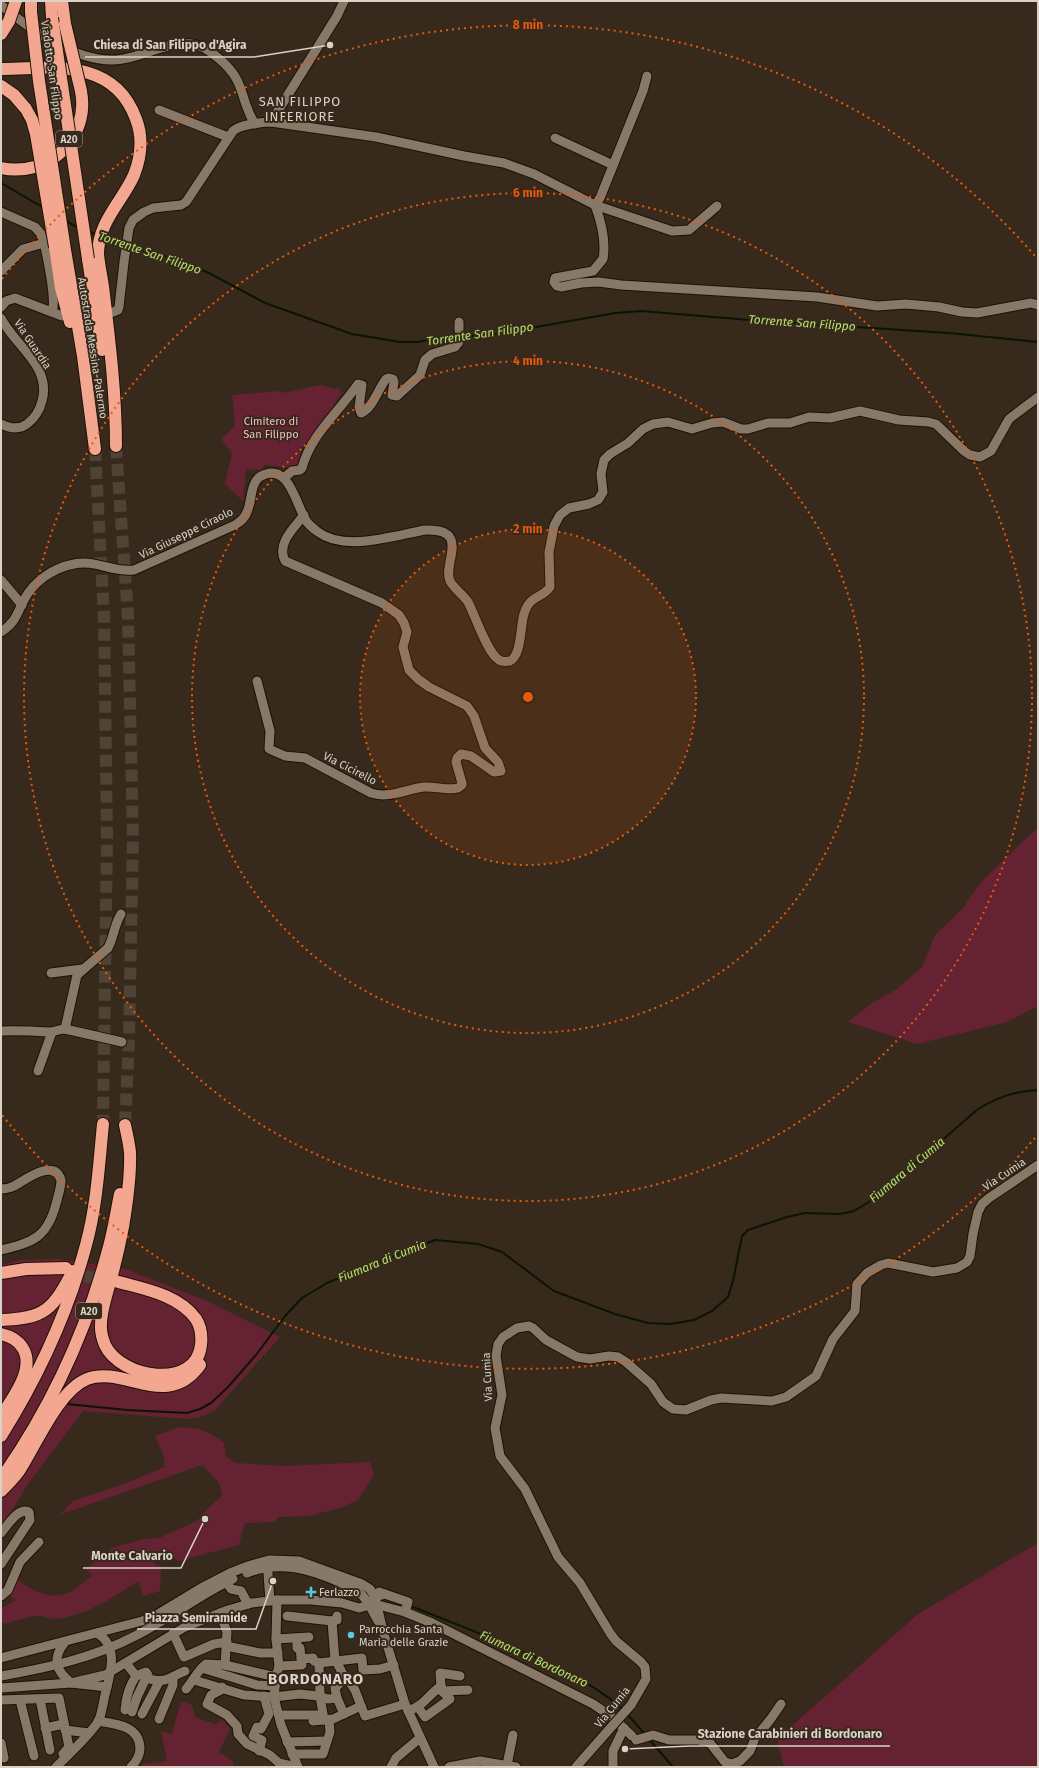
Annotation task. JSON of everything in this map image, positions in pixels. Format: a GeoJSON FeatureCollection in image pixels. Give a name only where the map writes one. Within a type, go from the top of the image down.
{"type":"FeatureCollection","features":[{"type":"Feature","properties":{"kind":"highway"},"geometry":{"type":"LineString","coordinates":[[1,34],[9,21],[16,1]]}},
{"type":"Feature","properties":{"kind":"highway","name":"Viadotto San Filippo"},"geometry":{"type":"LineString","coordinates":[[51,1],[52,18],[93,257]]}},
{"type":"Feature","properties":{"kind":"highway"},"geometry":{"type":"LineString","coordinates":[[1,168],[18,170],[31,169],[44,164],[63,152],[72,140],[80,123],[83,106],[81,91],[65,24],[62,1]]}},
{"type":"Feature","properties":{"kind":"highway","name":"Viadotto San Filippo"},"geometry":{"type":"LineString","coordinates":[[31,7],[54,247]]}},
{"type":"Feature","properties":{"kind":"highway"},"geometry":{"type":"LineString","coordinates":[[1,69],[48,68],[87,71],[111,83],[128,103],[135,117],[140,132],[140,149],[138,160],[130,182],[109,214],[93,257]]}},
{"type":"Feature","properties":{"kind":"highway"},"geometry":{"type":"LineString","coordinates":[[1,86],[14,95],[26,108],[32,120],[36,134],[54,247]]}},
{"type":"Feature","properties":{"kind":"highway","name":"Autostrada Messina-Palermo"},"geometry":{"type":"LineString","coordinates":[[54,247],[61,288],[71,328],[81,391],[92,427],[95,449]]}},
{"type":"Feature","properties":{"kind":"highway","name":"Autostrada Messina-Palermo"},"geometry":{"type":"LineString","coordinates":[[93,257],[116,446]]}},
{"type":"Feature","properties":{"kind":"highway","name":"A20"},"geometry":{"type":"LineString","coordinates":[[1,1436],[21,1404],[46,1354],[69,1299],[87,1243],[97,1189],[103,1124]]}},
{"type":"Feature","properties":{"kind":"highway","name":"A20"},"geometry":{"type":"LineString","coordinates":[[1,1479],[25,1444],[57,1387],[75,1348],[92,1305],[108,1252],[120,1194],[125,1125],[130,1152],[127,1196],[118,1254],[102,1316],[102,1334],[106,1346],[111,1354],[137,1370],[158,1376],[181,1371],[193,1362],[200,1350],[202,1340],[200,1328],[190,1311],[158,1293],[116,1278],[160,1288],[194,1308],[200,1317],[206,1333],[206,1350],[200,1366],[187,1378],[168,1385],[146,1385],[105,1376],[92,1378],[80,1383],[60,1402],[18,1472],[1,1491]]}},
{"type":"Feature","properties":{"kind":"highway"},"geometry":{"type":"LineString","coordinates":[[1,1320],[36,1316],[48,1309],[57,1299],[87,1243]]}},
{"type":"Feature","properties":{"kind":"highway"},"geometry":{"type":"LineString","coordinates":[[1,1273],[26,1268],[65,1270],[1,1278]]}},
{"type":"Feature","properties":{"kind":"highway"},"geometry":{"type":"LineString","coordinates":[[1,1334],[11,1337],[20,1344],[25,1354],[27,1364],[21,1380],[1,1417]]}},
{"type":"Feature","properties":{"kind":"street"},"geometry":{"type":"LineString","coordinates":[[271,122],[337,16],[344,1]]}},
{"type":"Feature","properties":{"kind":"street"},"geometry":{"type":"LineString","coordinates":[[1,5],[48,38],[76,52],[99,59],[127,59],[179,44],[195,44],[201,46],[234,75],[241,89],[247,110],[255,124]]}},
{"type":"Feature","properties":{"kind":"street"},"geometry":{"type":"LineString","coordinates":[[595,205],[600,198],[643,91],[647,76]]}},
{"type":"Feature","properties":{"kind":"street"},"geometry":{"type":"LineString","coordinates":[[160,110],[228,138]]}},
{"type":"Feature","properties":{"kind":"street"},"geometry":{"type":"LineString","coordinates":[[113,312],[118,310],[119,307],[124,262],[130,228],[136,217],[148,210],[186,202],[235,129],[255,124],[271,122],[376,137],[504,163],[534,174],[595,205],[646,224],[672,231],[680,232],[689,230],[717,206]]}},
{"type":"Feature","properties":{"kind":"street"},"geometry":{"type":"LineString","coordinates":[[554,138],[613,165]]}},
{"type":"Feature","properties":{"kind":"street"},"geometry":{"type":"LineString","coordinates":[[595,205],[600,223],[604,248],[603,259],[593,271],[556,278],[554,282],[556,286],[561,287],[581,282],[599,282],[621,285],[818,297],[878,306],[906,304],[939,307],[970,313],[984,312],[1031,303],[1038,305]]}},
{"type":"Feature","properties":{"kind":"street"},"geometry":{"type":"LineString","coordinates":[[1,212],[35,227],[54,247],[54,307],[52,312]]}},
{"type":"Feature","properties":{"kind":"street"},"geometry":{"type":"LineString","coordinates":[[1,270],[22,249],[54,247]]}},
{"type":"Feature","properties":{"kind":"street","name":"Via Guardia"},"geometry":{"type":"LineString","coordinates":[[1,307],[6,301],[15,298],[62,316]]}},
{"type":"Feature","properties":{"kind":"street","name":"Via Guardia"},"geometry":{"type":"LineString","coordinates":[[1,318],[34,363],[43,381],[44,391],[41,405],[29,423],[22,427],[14,428],[1,424]]}},
{"type":"Feature","properties":{"kind":"street"},"geometry":{"type":"LineString","coordinates":[[459,342],[455,347],[432,354],[425,360],[420,375],[397,396],[392,395],[393,380],[389,378],[386,379],[371,402],[361,413],[359,407],[362,385],[358,384],[335,415],[319,433],[309,448],[302,468],[300,470],[288,473],[284,478],[290,485],[310,525],[318,533],[340,542],[358,542],[425,530],[437,530],[445,534],[450,540],[453,548],[449,580],[468,602],[493,654],[499,660],[506,662],[512,660],[516,654],[522,621],[527,606],[532,599],[546,592],[550,587],[548,558],[557,518],[569,508],[589,504],[598,500],[603,492],[601,474],[604,460],[610,454],[624,446],[648,427],[658,423],[668,422],[692,429],[712,423],[723,422],[741,429],[748,429],[768,423],[790,423],[808,417],[830,418],[860,411],[894,420],[928,422],[936,424],[964,451],[970,455],[980,457],[991,451],[1009,419],[1038,397]]}},
{"type":"Feature","properties":{"kind":"street","name":"Via Giuseppe Ciraolo"},"geometry":{"type":"LineString","coordinates":[[22,605],[34,584],[62,567],[83,563],[122,571],[134,570],[227,529],[239,522],[247,512],[254,484],[262,475],[271,474],[284,478]]}},
{"type":"Feature","properties":{"kind":"street","name":"Via Cicirello"},"geometry":{"type":"LineString","coordinates":[[257,681],[270,731],[269,749],[285,756],[305,758],[367,792],[383,795],[423,788],[458,788],[462,785],[462,783],[456,762],[457,758],[461,754],[471,756],[494,772],[501,771],[498,762],[485,748],[474,716],[467,706],[429,687],[409,670],[403,647],[407,632],[406,627],[399,615],[382,603],[285,561],[282,553],[283,543],[304,515]]}},
{"type":"Feature","properties":{"kind":"street"},"geometry":{"type":"LineString","coordinates":[[1,580],[22,605],[12,624],[1,632]]}},
{"type":"Feature","properties":{"kind":"street"},"geometry":{"type":"LineString","coordinates":[[65,1029],[75,980],[82,969],[108,948],[112,942],[117,920],[121,914]]}},
{"type":"Feature","properties":{"kind":"street"},"geometry":{"type":"LineString","coordinates":[[51,973],[82,969]]}},
{"type":"Feature","properties":{"kind":"street"},"geometry":{"type":"LineString","coordinates":[[1,1031],[25,1030],[52,1032],[58,1029],[65,1029],[122,1042]]}},
{"type":"Feature","properties":{"kind":"street"},"geometry":{"type":"LineString","coordinates":[[38,1071],[52,1032]]}},
{"type":"Feature","properties":{"kind":"street","name":"Via Cumia"},"geometry":{"type":"LineString","coordinates":[[576,1767],[630,1705],[646,1679],[645,1667],[616,1641],[610,1633],[583,1588],[558,1557],[525,1489],[500,1456],[494,1428],[502,1395],[496,1352],[500,1340],[517,1328],[529,1326],[546,1340],[577,1357],[590,1359],[604,1356],[618,1357],[651,1384],[663,1402],[673,1409],[686,1410],[706,1401],[721,1398],[772,1401],[780,1400],[810,1382],[816,1376],[833,1339],[855,1311],[857,1284],[862,1277],[885,1263],[892,1263],[923,1272],[952,1269],[964,1264],[970,1256],[974,1227],[982,1204],[1038,1165]]}},
{"type":"Feature","properties":{"kind":"street"},"geometry":{"type":"LineString","coordinates":[[1,1189],[10,1188],[30,1176],[42,1171],[55,1173],[60,1176],[61,1180],[52,1219],[44,1232],[28,1242],[1,1250]]}},
{"type":"Feature","properties":{"kind":"street"},"geometry":{"type":"LineString","coordinates":[[1,1533],[18,1514],[24,1511],[29,1512],[30,1520],[1,1564]]}},
{"type":"Feature","properties":{"kind":"street"},"geometry":{"type":"LineString","coordinates":[[1,1596],[8,1590],[20,1562],[39,1542]]}},
{"type":"Feature","properties":{"kind":"street"},"geometry":{"type":"LineString","coordinates":[[1,1658],[96,1634],[151,1617],[218,1579],[248,1566],[269,1560],[299,1561],[336,1573],[370,1589],[408,1602],[405,1612]]}},
{"type":"Feature","properties":{"kind":"street"},"geometry":{"type":"LineString","coordinates":[[1,1676],[57,1665],[110,1648],[155,1626],[226,1582],[249,1572],[278,1566],[298,1568],[324,1575],[352,1588],[374,1601],[432,1622],[593,1704],[612,1717],[634,1738],[653,1735],[670,1740],[698,1740],[710,1743],[725,1762],[732,1764],[740,1762],[750,1751],[755,1738],[781,1704]]}},
{"type":"Feature","properties":{"kind":"street"},"geometry":{"type":"LineString","coordinates":[[268,1573],[273,1600],[279,1666],[275,1682],[274,1696],[287,1742],[297,1767]]}},
{"type":"Feature","properties":{"kind":"street"},"geometry":{"type":"LineString","coordinates":[[226,1582],[231,1589],[241,1591],[248,1604]]}},
{"type":"Feature","properties":{"kind":"street"},"geometry":{"type":"LineString","coordinates":[[370,1589],[406,1707],[434,1767]]}},
{"type":"Feature","properties":{"kind":"street"},"geometry":{"type":"LineString","coordinates":[[1,1688],[71,1683],[110,1673],[173,1633],[220,1613],[248,1604],[273,1600],[337,1603],[360,1608],[366,1606],[384,1594]]}},
{"type":"Feature","properties":{"kind":"street"},"geometry":{"type":"LineString","coordinates":[[220,1613],[227,1632],[225,1665]]}},
{"type":"Feature","properties":{"kind":"street"},"geometry":{"type":"LineString","coordinates":[[287,1616],[334,1618],[336,1661],[345,1678],[351,1684],[362,1706],[365,1716],[406,1707],[418,1707],[431,1693],[442,1688],[468,1690]]}},
{"type":"Feature","properties":{"kind":"street"},"geometry":{"type":"LineString","coordinates":[[173,1633],[184,1657],[214,1644],[226,1644],[260,1653],[278,1652]]}},
{"type":"Feature","properties":{"kind":"street"},"geometry":{"type":"LineString","coordinates":[[54,1767],[89,1733],[98,1721],[107,1687],[112,1658],[110,1648],[105,1640],[96,1634]]}},
{"type":"Feature","properties":{"kind":"street"},"geometry":{"type":"LineString","coordinates":[[276,1638],[309,1637]]}},
{"type":"Feature","properties":{"kind":"street"},"geometry":{"type":"LineString","coordinates":[[279,1666],[302,1665],[300,1648],[297,1648],[297,1638]]}},
{"type":"Feature","properties":{"kind":"street"},"geometry":{"type":"LineString","coordinates":[[65,1642],[58,1652],[57,1665],[63,1675],[71,1683],[107,1687]]}},
{"type":"Feature","properties":{"kind":"street"},"geometry":{"type":"LineString","coordinates":[[301,1659],[313,1658],[314,1661],[319,1663],[362,1658],[363,1670],[380,1669],[394,1665]]}},
{"type":"Feature","properties":{"kind":"street"},"geometry":{"type":"LineString","coordinates":[[126,1662],[136,1676]]}},
{"type":"Feature","properties":{"kind":"street"},"geometry":{"type":"LineString","coordinates":[[292,1754],[323,1754],[330,1732],[320,1696],[319,1663]]}},
{"type":"Feature","properties":{"kind":"street"},"geometry":{"type":"LineString","coordinates":[[186,1689],[206,1664],[225,1665],[275,1682]]}},
{"type":"Feature","properties":{"kind":"street"},"geometry":{"type":"LineString","coordinates":[[202,1668],[257,1685],[275,1682]]}},
{"type":"Feature","properties":{"kind":"street"},"geometry":{"type":"LineString","coordinates":[[146,1678],[159,1682],[169,1680],[185,1671]]}},
{"type":"Feature","properties":{"kind":"street"},"geometry":{"type":"LineString","coordinates":[[146,1672],[148,1675],[137,1696],[133,1712],[126,1700],[130,1684],[136,1676],[146,1672]]}},
{"type":"Feature","properties":{"kind":"street"},"geometry":{"type":"LineString","coordinates":[[418,1707],[424,1717],[450,1699],[442,1688],[440,1673],[460,1676]]}},
{"type":"Feature","properties":{"kind":"street"},"geometry":{"type":"LineString","coordinates":[[159,1719],[173,1685],[173,1677]]}},
{"type":"Feature","properties":{"kind":"street"},"geometry":{"type":"LineString","coordinates":[[344,1714],[337,1698],[335,1688],[345,1678]]}},
{"type":"Feature","properties":{"kind":"street"},"geometry":{"type":"LineString","coordinates":[[194,1680],[222,1687],[244,1695],[274,1696],[300,1694],[320,1696],[328,1699],[337,1698]]}},
{"type":"Feature","properties":{"kind":"street"},"geometry":{"type":"LineString","coordinates":[[133,1712],[159,1682]]}},
{"type":"Feature","properties":{"kind":"street"},"geometry":{"type":"LineString","coordinates":[[222,1687],[221,1690],[211,1695],[207,1704],[227,1716],[237,1726],[238,1734],[247,1744],[270,1755],[279,1763],[297,1767]]}},
{"type":"Feature","properties":{"kind":"street"},"geometry":{"type":"LineString","coordinates":[[431,1693],[440,1706]]}},
{"type":"Feature","properties":{"kind":"street"},"geometry":{"type":"LineString","coordinates":[[259,1751],[262,1740],[253,1736],[257,1727],[261,1729],[269,1714],[264,1696]]}},
{"type":"Feature","properties":{"kind":"street"},"geometry":{"type":"LineString","coordinates":[[1,1700],[59,1698],[69,1748],[53,1764],[54,1767]]}},
{"type":"Feature","properties":{"kind":"street"},"geometry":{"type":"LineString","coordinates":[[40,1699],[50,1750]]}},
{"type":"Feature","properties":{"kind":"street"},"geometry":{"type":"LineString","coordinates":[[20,1700],[34,1756]]}},
{"type":"Feature","properties":{"kind":"street"},"geometry":{"type":"LineString","coordinates":[[313,1720],[344,1714],[362,1706]]}},
{"type":"Feature","properties":{"kind":"street"},"geometry":{"type":"LineString","coordinates":[[279,1715],[326,1718]]}},
{"type":"Feature","properties":{"kind":"street"},"geometry":{"type":"LineString","coordinates":[[98,1721],[125,1727],[137,1736],[139,1743],[139,1756],[130,1767]]}},
{"type":"Feature","properties":{"kind":"street"},"geometry":{"type":"LineString","coordinates":[[46,1728],[64,1727],[89,1733]]}},
{"type":"Feature","properties":{"kind":"street"},"geometry":{"type":"LineString","coordinates":[[614,1767],[613,1751],[624,1728]]}},
{"type":"Feature","properties":{"kind":"street"},"geometry":{"type":"LineString","coordinates":[[449,1767],[480,1762],[512,1766],[513,1734]]}},
{"type":"Feature","properties":{"kind":"street"},"geometry":{"type":"LineString","coordinates":[[391,1767],[396,1758],[420,1738]]}},
{"type":"Feature","properties":{"kind":"street"},"geometry":{"type":"LineString","coordinates":[[287,1742],[327,1741]]}},
{"type":"Feature","properties":{"kind":"street"},"geometry":{"type":"LineString","coordinates":[[1,1743],[4,1758]]}},
{"type":"Feature","properties":{"kind":"green space","name":"Cimitero di San Filippo"},"geometry":{"type":"Polygon","coordinates":[[[321,385],[335,389],[339,388],[341,393],[322,426],[320,424],[305,447],[301,447],[298,468],[265,465],[262,470],[246,469],[243,501],[225,484],[232,453],[221,439],[235,426],[232,395],[281,391],[281,393],[321,385]]]}},
{"type":"Feature","properties":{"kind":"green space"},"geometry":{"type":"Polygon","coordinates":[[[1038,827],[1038,1006],[1007,1022],[917,1044],[848,1022],[872,1003],[897,989],[922,967],[935,935],[962,909],[982,881],[1038,827]]]}},
{"type":"Feature","properties":{"kind":"green space"},"geometry":{"type":"Polygon","coordinates":[[[57,1259],[125,1269],[205,1300],[280,1337],[215,1410],[201,1417],[189,1419],[83,1411],[28,1484],[1,1528],[1,1265],[21,1260],[57,1259]]]}},
{"type":"Feature","properties":{"kind":"green space"},"geometry":{"type":"Polygon","coordinates":[[[180,1427],[199,1429],[214,1436],[224,1443],[226,1457],[236,1463],[284,1466],[370,1462],[374,1475],[358,1500],[340,1508],[309,1516],[278,1517],[275,1522],[245,1523],[239,1545],[178,1561],[167,1552],[156,1551],[154,1564],[161,1566],[160,1591],[143,1596],[139,1581],[99,1605],[78,1614],[55,1619],[35,1616],[4,1624],[1,1622],[2,1608],[16,1600],[9,1595],[17,1579],[43,1594],[65,1594],[72,1591],[92,1576],[86,1569],[112,1548],[144,1539],[159,1538],[197,1521],[207,1509],[222,1496],[219,1483],[202,1465],[59,1515],[73,1501],[121,1485],[165,1467],[163,1454],[155,1436],[180,1427]]]}},
{"type":"Feature","properties":{"kind":"green space"},"geometry":{"type":"Polygon","coordinates":[[[1038,1543],[1038,1767],[784,1767],[777,1739],[918,1614],[1038,1543]]]}},
{"type":"Feature","properties":{"kind":"green space"},"geometry":{"type":"Polygon","coordinates":[[[181,1701],[192,1705],[195,1717],[215,1724],[222,1720],[230,1729],[219,1752],[233,1762],[233,1767],[141,1767],[144,1764],[167,1761],[161,1731],[172,1734],[181,1701]]]}},
{"type":"Feature","properties":{"kind":"waterway","name":"Torrente San Filippo"},"geometry":{"type":"LineString","coordinates":[[1,183],[44,208]]}},
{"type":"Feature","properties":{"kind":"waterway","name":"Torrente San Filippo"},"geometry":{"type":"LineString","coordinates":[[65,220],[78,228]]}},
{"type":"Feature","properties":{"kind":"waterway","name":"Torrente San Filippo"},"geometry":{"type":"LineString","coordinates":[[88,231],[97,235]]}},
{"type":"Feature","properties":{"kind":"waterway","name":"Torrente San Filippo"},"geometry":{"type":"LineString","coordinates":[[105,238],[123,244]]}},
{"type":"Feature","properties":{"kind":"waterway","name":"Torrente San Filippo"},"geometry":{"type":"LineString","coordinates":[[129,247],[173,258],[209,273],[265,303],[352,334],[400,342],[418,342],[448,336],[485,336],[615,313],[641,311],[762,321],[949,333],[1038,342]]}},
{"type":"Feature","properties":{"kind":"waterway","name":"Fiumara di Cumia"},"geometry":{"type":"LineString","coordinates":[[67,1404],[127,1410],[187,1413],[200,1409],[211,1403],[228,1387],[256,1355],[285,1316],[302,1298],[327,1283],[435,1240],[478,1244],[502,1252],[554,1291],[615,1314],[648,1323],[670,1324],[694,1320],[712,1311],[728,1297],[733,1281],[742,1236],[748,1230],[787,1217],[805,1213],[840,1214],[854,1211],[877,1197],[978,1109],[1007,1095],[1038,1090]]}},
{"type":"Feature","properties":{"kind":"waterway","name":"Fiumara di Bordonaro"},"geometry":{"type":"LineString","coordinates":[[413,1607],[546,1662],[596,1689],[615,1702],[623,1710]]}},
{"type":"Feature","properties":{"kind":"waterway","name":"Fiumara di Bordonaro"},"geometry":{"type":"LineString","coordinates":[[627,1714],[645,1734]]}},
{"type":"Feature","properties":{"kind":"waterway","name":"Fiumara di Bordonaro"},"geometry":{"type":"LineString","coordinates":[[649,1739],[673,1767]]}},
{"type":"Feature","properties":{"kind":"tunnel"},"geometry":{"type":"LineString","coordinates":[[70,315],[101,313]]}},
{"type":"Feature","properties":{"kind":"tunnel"},"geometry":{"type":"LineString","coordinates":[[116,446],[128,617],[133,838],[129,1039],[125,1125]]}},
{"type":"Feature","properties":{"kind":"tunnel"},"geometry":{"type":"LineString","coordinates":[[95,449],[104,616],[107,837],[103,1124]]}},
{"type":"Feature","properties":{"kind":"tunnel"},"geometry":{"type":"LineString","coordinates":[[67,1274],[110,1280]]}},
{"type":"Feature","properties":{"kind":"place","name":"Chiesa di San Filippo d'Agira"},"geometry":{"type":"Point","coordinates":[330,45]}},
{"type":"Feature","properties":{"kind":"place","name":"Monte Calvario"},"geometry":{"type":"Point","coordinates":[205,1519]}},
{"type":"Feature","properties":{"kind":"place","name":"Piazza Semiramide"},"geometry":{"type":"Point","coordinates":[273,1581]}},
{"type":"Feature","properties":{"kind":"place","name":"Ferlazzo"},"geometry":{"type":"Point","coordinates":[311,1592]}},
{"type":"Feature","properties":{"kind":"place","name":"Parrocchia Santa Maria delle Grazie"},"geometry":{"type":"Point","coordinates":[351,1635]}},
{"type":"Feature","properties":{"kind":"place","name":"Stazione Carabinieri di Bordonaro"},"geometry":{"type":"Point","coordinates":[625,1749]}},
{"type":"Feature","properties":{"kind":"district","name":"SAN FILIPPO INFERIORE"},"geometry":{"type":"Point","coordinates":[300,108]}},
{"type":"Feature","properties":{"kind":"district","name":"BORDONARO"},"geometry":{"type":"Point","coordinates":[316,1679]}}]}
